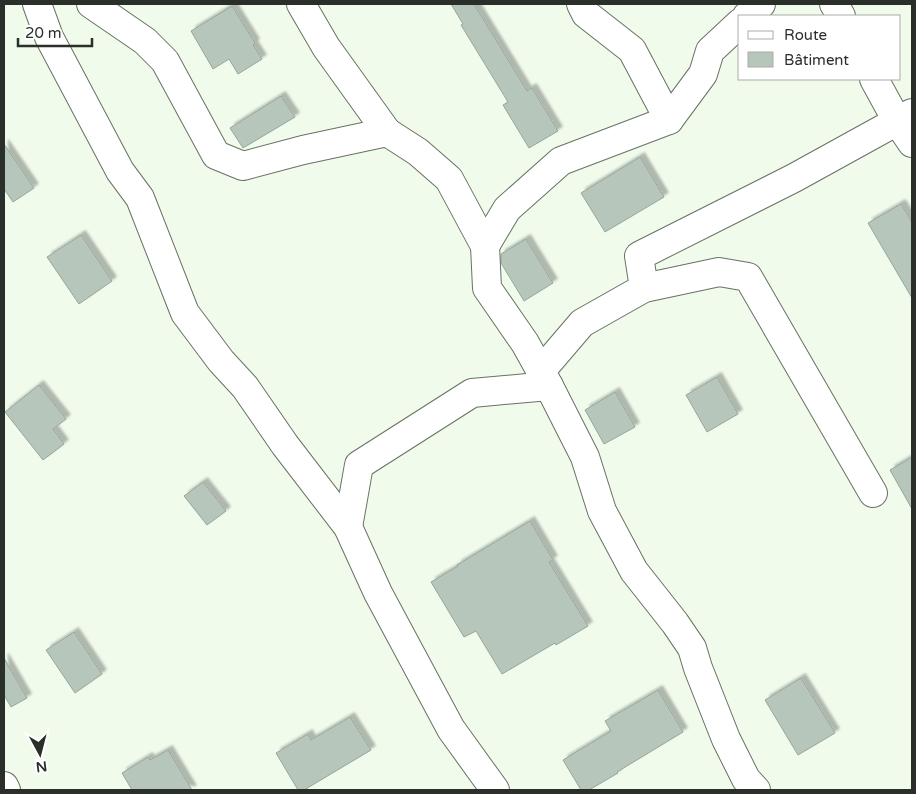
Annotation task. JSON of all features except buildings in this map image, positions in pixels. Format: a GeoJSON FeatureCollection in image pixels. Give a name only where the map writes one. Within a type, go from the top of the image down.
{"type":"FeatureCollection","features":[{"type":"Feature","properties":{"kind":"street"},"geometry":{"type":"LineString","coordinates":[[36,4],[50,37],[120,171],[140,198],[185,313],[221,361],[245,386],[285,445],[348,527],[378,593],[451,729],[495,790]]}},
{"type":"Feature","properties":{"kind":"street"},"geometry":{"type":"LineString","coordinates":[[91,4],[145,41],[165,61],[216,155],[243,166],[303,150],[386,132]]}},
{"type":"Feature","properties":{"kind":"street"},"geometry":{"type":"LineString","coordinates":[[301,4],[326,47],[386,132],[418,152],[448,179],[484,246],[487,288],[525,343],[545,378],[585,457],[602,511],[634,570],[692,648],[726,739],[746,779],[756,790]]}},
{"type":"Feature","properties":{"kind":"street"},"geometry":{"type":"LineString","coordinates":[[581,4],[586,14],[632,50],[669,120]]}},
{"type":"Feature","properties":{"kind":"street"},"geometry":{"type":"LineString","coordinates":[[749,15],[761,4]]}},
{"type":"Feature","properties":{"kind":"street"},"geometry":{"type":"LineString","coordinates":[[834,4],[840,15]]}},
{"type":"Feature","properties":{"kind":"street"},"geometry":{"type":"LineString","coordinates":[[484,246],[507,209],[561,161],[669,120],[703,74],[710,51],[738,25]]}},
{"type":"Feature","properties":{"kind":"street"},"geometry":{"type":"LineString","coordinates":[[875,80],[905,117],[912,143]]}},
{"type":"Feature","properties":{"kind":"street"},"geometry":{"type":"LineString","coordinates":[[644,288],[639,256],[794,178],[905,117]]}},
{"type":"Feature","properties":{"kind":"street"},"geometry":{"type":"LineString","coordinates":[[348,527],[359,465],[472,393],[545,378],[582,322],[644,288],[719,272],[748,277],[874,493]]}},
{"type":"Feature","properties":{"kind":"street"},"geometry":{"type":"LineString","coordinates":[[4,786],[6,790]]}}]}
